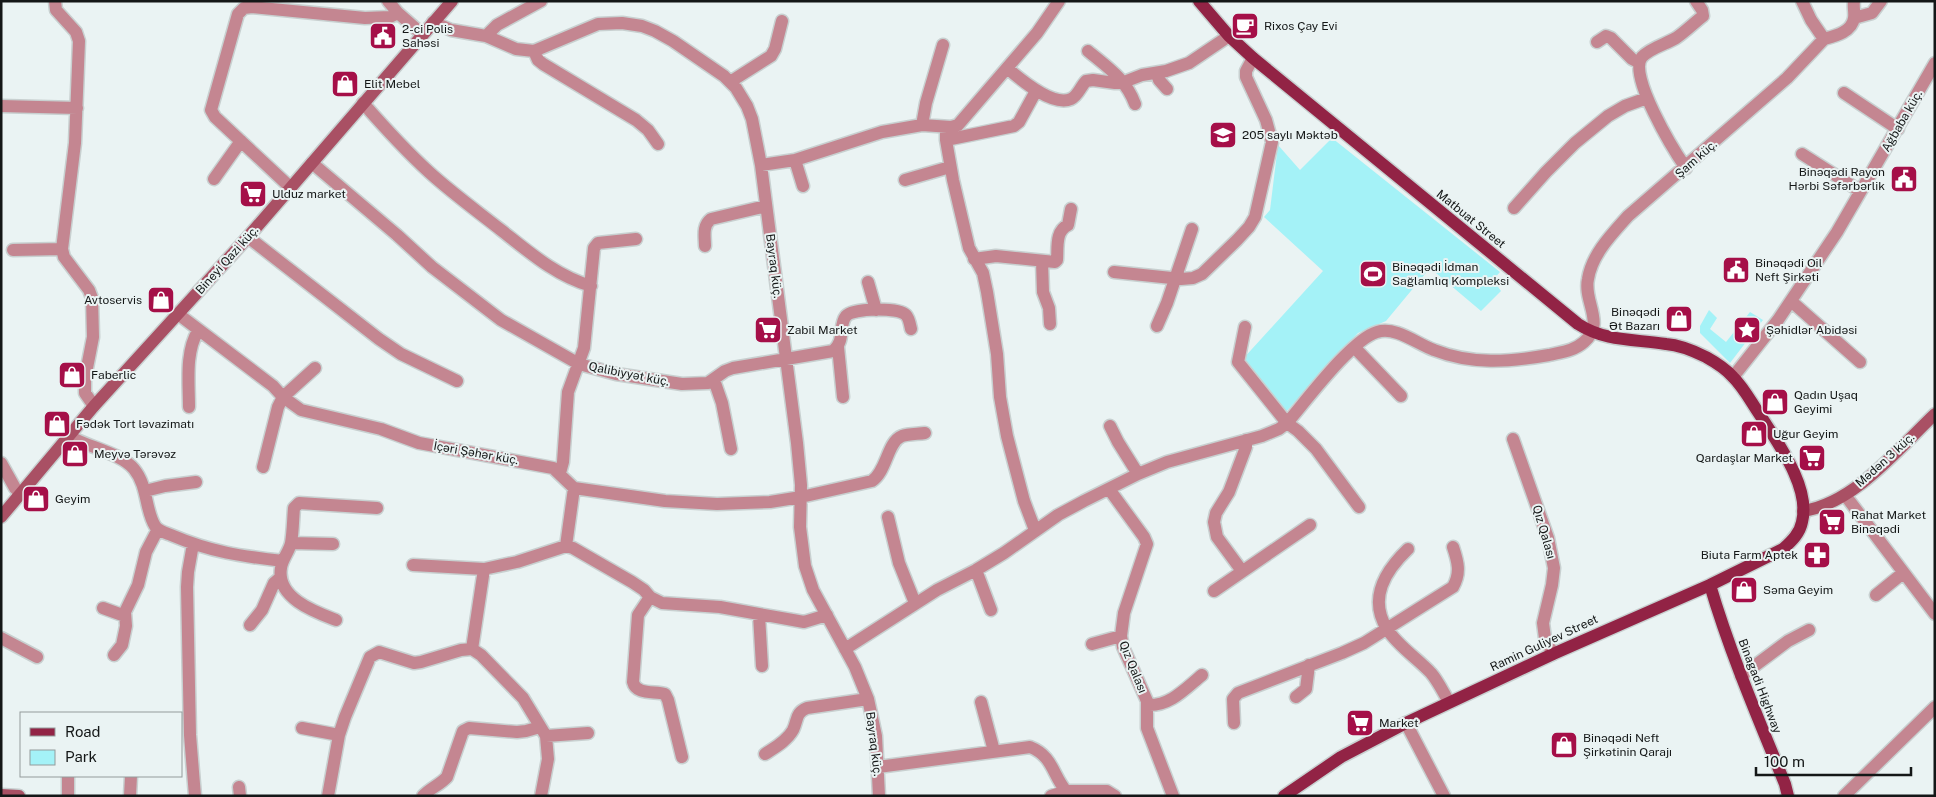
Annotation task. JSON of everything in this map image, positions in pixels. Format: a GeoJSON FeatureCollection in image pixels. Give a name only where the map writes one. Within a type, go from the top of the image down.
{"type":"FeatureCollection","features":[{"type":"Feature","properties":{"kind":"main road","name":"Bineyi Qazi küç."},"geometry":{"type":"LineString","coordinates":[[1,516],[94,406],[248,237],[452,1]]}},
{"type":"Feature","properties":{"kind":"main road","name":"Matbuat Street"},"geometry":{"type":"LineString","coordinates":[[1199,1],[1229,36],[1252,58],[1560,310],[1592,332],[1611,338],[1677,346],[1707,358],[1733,376],[1743,388],[1788,460],[1802,496],[1803,510]]}},
{"type":"Feature","properties":{"kind":"main road","name":"Mədən 3 küç."},"geometry":{"type":"LineString","coordinates":[[1803,510],[1818,508],[1845,495],[1869,476],[1935,414]]}},
{"type":"Feature","properties":{"kind":"main road","name":"Ramin Guliyev Street"},"geometry":{"type":"LineString","coordinates":[[1284,796],[1341,757],[1406,723],[1552,654],[1710,585],[1783,549],[1793,541],[1799,530],[1803,521],[1803,510]]}},
{"type":"Feature","properties":{"kind":"main road","name":"Binagadi Highway"},"geometry":{"type":"LineString","coordinates":[[1710,585],[1719,618],[1785,784],[1788,796]]}},
{"type":"Feature","properties":{"kind":"main road"},"geometry":{"type":"LineString","coordinates":[[1,795],[19,796]]}},
{"type":"Feature","properties":{"kind":"street"},"geometry":{"type":"LineString","coordinates":[[55,1],[56,10],[76,32],[79,41],[73,168],[62,249],[64,257],[89,290],[92,298],[93,337],[85,378],[85,393],[94,406]]}},
{"type":"Feature","properties":{"kind":"street"},"geometry":{"type":"LineString","coordinates":[[388,1],[398,13],[422,34]]}},
{"type":"Feature","properties":{"kind":"street"},"geometry":{"type":"LineString","coordinates":[[486,36],[497,25],[541,1]]}},
{"type":"Feature","properties":{"kind":"street"},"geometry":{"type":"LineString","coordinates":[[761,166],[795,160],[863,137],[922,125],[946,127],[958,125],[1037,33],[1059,1]]}},
{"type":"Feature","properties":{"kind":"street"},"geometry":{"type":"LineString","coordinates":[[1686,168],[1674,151],[1648,98],[1638,73],[1638,62],[1644,55],[1677,37],[1703,16],[1702,10],[1696,1]]}},
{"type":"Feature","properties":{"kind":"street"},"geometry":{"type":"LineString","coordinates":[[1802,1],[1811,20],[1824,39],[1844,32],[1851,26],[1854,18],[1854,1]]}},
{"type":"Feature","properties":{"kind":"street"},"geometry":{"type":"LineString","coordinates":[[1854,18],[1872,13],[1881,1]]}},
{"type":"Feature","properties":{"kind":"street"},"geometry":{"type":"LineString","coordinates":[[290,187],[215,117],[211,110],[238,14],[244,8],[252,7],[377,18],[390,17],[398,13]]}},
{"type":"Feature","properties":{"kind":"street"},"geometry":{"type":"LineString","coordinates":[[730,82],[771,56],[775,49],[782,21]]}},
{"type":"Feature","properties":{"kind":"street"},"geometry":{"type":"LineString","coordinates":[[433,22],[451,30],[486,36],[516,49],[534,51],[538,60],[543,64],[636,120],[648,130],[658,144]]}},
{"type":"Feature","properties":{"kind":"street","name":"Bayraq küç."},"geometry":{"type":"LineString","coordinates":[[534,51],[598,24],[622,22],[655,31],[673,41],[730,82],[741,95],[752,119],[761,166],[797,443],[801,497],[800,527],[805,566],[813,590],[856,668],[868,699],[876,736],[880,796]]}},
{"type":"Feature","properties":{"kind":"street"},"geometry":{"type":"LineString","coordinates":[[1007,68],[1036,91],[1056,98],[1070,100],[1086,81],[1115,83],[1124,82],[1142,75],[1157,74],[1189,63],[1214,48],[1229,36]]}},
{"type":"Feature","properties":{"kind":"street"},"geometry":{"type":"LineString","coordinates":[[1597,42],[1606,36],[1611,38],[1632,59],[1638,62]]}},
{"type":"Feature","properties":{"kind":"street","name":"Şam küç."},"geometry":{"type":"LineString","coordinates":[[1592,332],[1595,321],[1588,294],[1587,280],[1600,250],[1628,216],[1686,168],[1788,78],[1824,39]]}},
{"type":"Feature","properties":{"kind":"street"},"geometry":{"type":"LineString","coordinates":[[922,125],[926,103],[942,46]]}},
{"type":"Feature","properties":{"kind":"street"},"geometry":{"type":"LineString","coordinates":[[1088,51],[1124,82],[1135,104]]}},
{"type":"Feature","properties":{"kind":"street"},"geometry":{"type":"LineString","coordinates":[[1114,272],[1176,279],[1193,278],[1202,274],[1249,227],[1255,217],[1272,142],[1266,120],[1246,77],[1246,71],[1252,58]]}},
{"type":"Feature","properties":{"kind":"street","name":"Ağbaba küç."},"geometry":{"type":"LineString","coordinates":[[1733,376],[1790,301],[1837,232],[1860,191],[1931,78],[1935,64]]}},
{"type":"Feature","properties":{"kind":"street"},"geometry":{"type":"LineString","coordinates":[[1157,74],[1159,80],[1168,89]]}},
{"type":"Feature","properties":{"kind":"street"},"geometry":{"type":"LineString","coordinates":[[946,140],[1014,126],[1019,122],[1036,91]]}},
{"type":"Feature","properties":{"kind":"street"},"geometry":{"type":"LineString","coordinates":[[1844,93],[1898,129]]}},
{"type":"Feature","properties":{"kind":"street"},"geometry":{"type":"LineString","coordinates":[[1514,208],[1574,143],[1608,116],[1625,106],[1648,98]]}},
{"type":"Feature","properties":{"kind":"street"},"geometry":{"type":"LineString","coordinates":[[363,103],[386,130],[450,190],[528,251],[564,276],[591,286]]}},
{"type":"Feature","properties":{"kind":"street"},"geometry":{"type":"LineString","coordinates":[[1,106],[77,108]]}},
{"type":"Feature","properties":{"kind":"street"},"geometry":{"type":"LineString","coordinates":[[946,127],[950,166],[969,248],[983,273],[989,300],[997,354],[1000,397],[1007,436],[1024,501],[1035,530]]}},
{"type":"Feature","properties":{"kind":"street"},"geometry":{"type":"LineString","coordinates":[[214,179],[241,141]]}},
{"type":"Feature","properties":{"kind":"street"},"geometry":{"type":"LineString","coordinates":[[1802,154],[1860,191]]}},
{"type":"Feature","properties":{"kind":"street"},"geometry":{"type":"LineString","coordinates":[[795,160],[803,186]]}},
{"type":"Feature","properties":{"kind":"street","name":"Qalibiyyət küç."},"geometry":{"type":"LineString","coordinates":[[312,163],[432,267],[501,320],[579,364],[616,374],[682,384],[699,384],[714,380],[733,368],[825,353],[833,351],[838,347]]}},
{"type":"Feature","properties":{"kind":"street"},"geometry":{"type":"LineString","coordinates":[[905,180],[950,166]]}},
{"type":"Feature","properties":{"kind":"street"},"geometry":{"type":"LineString","coordinates":[[704,246],[707,222],[766,206]]}},
{"type":"Feature","properties":{"kind":"street"},"geometry":{"type":"LineString","coordinates":[[974,259],[996,256],[1052,263],[1057,260],[1059,232],[1068,225],[1071,209]]}},
{"type":"Feature","properties":{"kind":"street"},"geometry":{"type":"LineString","coordinates":[[1157,326],[1176,279],[1192,229]]}},
{"type":"Feature","properties":{"kind":"street"},"geometry":{"type":"LineString","coordinates":[[248,237],[379,340],[401,354],[457,381]]}},
{"type":"Feature","properties":{"kind":"street"},"geometry":{"type":"LineString","coordinates":[[560,473],[563,462],[568,392],[584,348],[594,248],[598,243],[636,240]]}},
{"type":"Feature","properties":{"kind":"street"},"geometry":{"type":"LineString","coordinates":[[13,250],[62,249]]}},
{"type":"Feature","properties":{"kind":"street"},"geometry":{"type":"LineString","coordinates":[[1042,262],[1043,292],[1049,308],[1050,324]]}},
{"type":"Feature","properties":{"kind":"street"},"geometry":{"type":"LineString","coordinates":[[868,282],[876,310]]}},
{"type":"Feature","properties":{"kind":"street"},"geometry":{"type":"LineString","coordinates":[[1790,301],[1860,362]]}},
{"type":"Feature","properties":{"kind":"street"},"geometry":{"type":"LineString","coordinates":[[843,397],[838,347],[841,342],[846,316],[851,313],[894,310],[904,313],[908,317],[911,329]]}},
{"type":"Feature","properties":{"kind":"street","name":"İçəri Şəhər küç."},"geometry":{"type":"LineString","coordinates":[[178,314],[273,386],[283,397],[301,410],[381,429],[419,443],[539,464],[553,468],[574,488]]}},
{"type":"Feature","properties":{"kind":"street"},"geometry":{"type":"LineString","coordinates":[[1245,327],[1238,362],[1287,423],[1316,449],[1358,507]]}},
{"type":"Feature","properties":{"kind":"street"},"geometry":{"type":"LineString","coordinates":[[188,407],[190,351],[198,331]]}},
{"type":"Feature","properties":{"kind":"street"},"geometry":{"type":"LineString","coordinates":[[845,649],[937,590],[976,570],[1012,548],[1058,515],[1138,474],[1187,456],[1271,433],[1287,423],[1354,347],[1377,332],[1390,332],[1434,350],[1472,361],[1503,362],[1568,351],[1582,344],[1592,332]]}},
{"type":"Feature","properties":{"kind":"street"},"geometry":{"type":"LineString","coordinates":[[1354,347],[1401,396]]}},
{"type":"Feature","properties":{"kind":"street"},"geometry":{"type":"LineString","coordinates":[[263,467],[278,407],[283,397],[315,368]]}},
{"type":"Feature","properties":{"kind":"street"},"geometry":{"type":"LineString","coordinates":[[714,380],[722,403],[731,449]]}},
{"type":"Feature","properties":{"kind":"street"},"geometry":{"type":"LineString","coordinates":[[1110,426],[1138,474]]}},
{"type":"Feature","properties":{"kind":"street"},"geometry":{"type":"LineString","coordinates":[[566,546],[574,488],[665,501],[717,504],[770,502],[872,481],[879,477],[893,444],[901,436],[925,433]]}},
{"type":"Feature","properties":{"kind":"street"},"geometry":{"type":"LineString","coordinates":[[69,436],[80,443],[112,454],[134,469],[146,491],[152,519],[158,529],[193,544],[234,556],[283,561]]}},
{"type":"Feature","properties":{"kind":"street"},"geometry":{"type":"LineString","coordinates":[[1242,571],[1217,537],[1214,522],[1216,513],[1229,492],[1246,447],[1246,440]]}},
{"type":"Feature","properties":{"kind":"street","name":"Qız Qalası"},"geometry":{"type":"LineString","coordinates":[[1513,440],[1548,538],[1554,568],[1543,623],[1545,638],[1552,654]]}},
{"type":"Feature","properties":{"kind":"street"},"geometry":{"type":"LineString","coordinates":[[1,463],[15,488],[21,494]]}},
{"type":"Feature","properties":{"kind":"street"},"geometry":{"type":"LineString","coordinates":[[146,491],[165,486],[196,482]]}},
{"type":"Feature","properties":{"kind":"street","name":"Qız Qalası"},"geometry":{"type":"LineString","coordinates":[[1109,489],[1144,537],[1147,544],[1124,614],[1121,636],[1123,647],[1148,705],[1146,728],[1173,796]]}},
{"type":"Feature","properties":{"kind":"street"},"geometry":{"type":"LineString","coordinates":[[1845,495],[1903,573],[1930,597],[1935,614]]}},
{"type":"Feature","properties":{"kind":"street"},"geometry":{"type":"LineString","coordinates":[[336,620],[311,611],[300,604],[290,593],[281,577],[281,567],[291,543],[294,508],[299,503],[377,508]]}},
{"type":"Feature","properties":{"kind":"street"},"geometry":{"type":"LineString","coordinates":[[888,517],[899,563],[915,604]]}},
{"type":"Feature","properties":{"kind":"street"},"geometry":{"type":"LineString","coordinates":[[1214,591],[1310,525]]}},
{"type":"Feature","properties":{"kind":"street"},"geometry":{"type":"LineString","coordinates":[[114,655],[122,645],[125,616],[138,585],[146,552],[158,529]]}},
{"type":"Feature","properties":{"kind":"street"},"geometry":{"type":"LineString","coordinates":[[291,543],[333,544]]}},
{"type":"Feature","properties":{"kind":"street"},"geometry":{"type":"LineString","coordinates":[[193,544],[187,587],[190,735],[195,796]]}},
{"type":"Feature","properties":{"kind":"street"},"geometry":{"type":"LineString","coordinates":[[413,565],[484,569],[517,562],[566,546],[573,548],[632,582],[644,590],[650,597],[662,603],[720,607],[804,622],[827,615]]}},
{"type":"Feature","properties":{"kind":"street"},"geometry":{"type":"LineString","coordinates":[[1234,723],[1233,699],[1238,693],[1349,650],[1388,630],[1453,587],[1458,578],[1458,563],[1453,547]]}},
{"type":"Feature","properties":{"kind":"street"},"geometry":{"type":"LineString","coordinates":[[1408,549],[1393,564],[1379,593],[1380,614],[1388,630],[1430,672],[1449,702]]}},
{"type":"Feature","properties":{"kind":"street"},"geometry":{"type":"LineString","coordinates":[[472,649],[484,569]]}},
{"type":"Feature","properties":{"kind":"street"},"geometry":{"type":"LineString","coordinates":[[976,570],[991,610]]}},
{"type":"Feature","properties":{"kind":"street"},"geometry":{"type":"LineString","coordinates":[[1876,594],[1903,573]]}},
{"type":"Feature","properties":{"kind":"street"},"geometry":{"type":"LineString","coordinates":[[250,625],[263,609],[274,583],[281,577]]}},
{"type":"Feature","properties":{"kind":"street"},"geometry":{"type":"LineString","coordinates":[[650,597],[638,615],[633,682],[634,687],[639,691],[665,694],[682,758]]}},
{"type":"Feature","properties":{"kind":"street"},"geometry":{"type":"LineString","coordinates":[[104,608],[125,616]]}},
{"type":"Feature","properties":{"kind":"street"},"geometry":{"type":"LineString","coordinates":[[759,615],[762,666]]}},
{"type":"Feature","properties":{"kind":"street"},"geometry":{"type":"LineString","coordinates":[[1741,676],[1788,640],[1809,630]]}},
{"type":"Feature","properties":{"kind":"street"},"geometry":{"type":"LineString","coordinates":[[1092,644],[1121,636]]}},
{"type":"Feature","properties":{"kind":"street"},"geometry":{"type":"LineString","coordinates":[[1,638],[37,657]]}},
{"type":"Feature","properties":{"kind":"street"},"geometry":{"type":"LineString","coordinates":[[328,796],[339,735],[370,658],[379,652],[414,663],[461,650],[472,649],[481,655],[524,698],[543,731],[548,759],[541,796]]}},
{"type":"Feature","properties":{"kind":"street"},"geometry":{"type":"LineString","coordinates":[[1296,698],[1306,689],[1309,665]]}},
{"type":"Feature","properties":{"kind":"street"},"geometry":{"type":"LineString","coordinates":[[1148,705],[1156,706],[1171,700],[1202,675]]}},
{"type":"Feature","properties":{"kind":"street"},"geometry":{"type":"LineString","coordinates":[[765,754],[782,743],[792,730],[795,719],[801,711],[868,699]]}},
{"type":"Feature","properties":{"kind":"street"},"geometry":{"type":"LineString","coordinates":[[981,702],[994,751]]}},
{"type":"Feature","properties":{"kind":"street"},"geometry":{"type":"LineString","coordinates":[[1844,796],[1935,708]]}},
{"type":"Feature","properties":{"kind":"street"},"geometry":{"type":"LineString","coordinates":[[1406,723],[1444,796]]}},
{"type":"Feature","properties":{"kind":"street"},"geometry":{"type":"LineString","coordinates":[[302,728],[339,735]]}},
{"type":"Feature","properties":{"kind":"street"},"geometry":{"type":"LineString","coordinates":[[423,796],[447,777],[463,731],[469,728],[588,734]]}},
{"type":"Feature","properties":{"kind":"street"},"geometry":{"type":"LineString","coordinates":[[878,768],[1025,747],[1040,751],[1048,758],[1060,784],[1066,791]]}},
{"type":"Feature","properties":{"kind":"street"},"geometry":{"type":"LineString","coordinates":[[68,777],[68,796]]}},
{"type":"Feature","properties":{"kind":"street"},"geometry":{"type":"LineString","coordinates":[[130,796],[131,777]]}},
{"type":"Feature","properties":{"kind":"street"},"geometry":{"type":"LineString","coordinates":[[1050,796],[1066,791],[1107,791],[1115,796]]}},
{"type":"Feature","properties":{"kind":"green space","name":"Binəqədi İdman Sağlamlıq Kompleksi"},"geometry":{"type":"Polygon","coordinates":[[[1332,138],[1500,272],[1493,280],[1501,291],[1481,311],[1430,268],[1386,321],[1358,333],[1285,413],[1241,361],[1323,271],[1264,217],[1270,210],[1278,145],[1300,170],[1332,138]]]}},
{"type":"Feature","properties":{"kind":"green space"},"geometry":{"type":"Polygon","coordinates":[[[1709,310],[1717,318],[1710,329],[1726,342],[1750,312],[1763,320],[1730,363],[1700,333],[1700,326],[1709,310]]]}},
{"type":"Feature","properties":{"kind":"place","name":"Rixos Çay Evi"},"geometry":{"type":"Point","coordinates":[1245,26]}},
{"type":"Feature","properties":{"kind":"place","name":"2-ci Polis Sahəsi"},"geometry":{"type":"Point","coordinates":[383,36]}},
{"type":"Feature","properties":{"kind":"place","name":"Elit Mebel"},"geometry":{"type":"Point","coordinates":[345,84]}},
{"type":"Feature","properties":{"kind":"place","name":"205 saylı Məktəb"},"geometry":{"type":"Point","coordinates":[1223,135]}},
{"type":"Feature","properties":{"kind":"place","name":"Binəqədi Rayon Hərbi Səfərbərlik"},"geometry":{"type":"Point","coordinates":[1904,179]}},
{"type":"Feature","properties":{"kind":"place","name":"Ulduz market"},"geometry":{"type":"Point","coordinates":[253,194]}},
{"type":"Feature","properties":{"kind":"place","name":"Binəqədi Oil Neft Şirkəti"},"geometry":{"type":"Point","coordinates":[1736,270]}},
{"type":"Feature","properties":{"kind":"place","name":"Binəqədi İdman Sağlamlıq Kompleksi"},"geometry":{"type":"Point","coordinates":[1373,274]}},
{"type":"Feature","properties":{"kind":"place","name":"Avtoservis"},"geometry":{"type":"Point","coordinates":[161,300]}},
{"type":"Feature","properties":{"kind":"place","name":"Binəqədi Ət Bazarı"},"geometry":{"type":"Point","coordinates":[1679,319]}},
{"type":"Feature","properties":{"kind":"place","name":"Zabil Market"},"geometry":{"type":"Point","coordinates":[768,330]}},
{"type":"Feature","properties":{"kind":"place","name":"Şəhidlər Abidəsi"},"geometry":{"type":"Point","coordinates":[1747,330]}},
{"type":"Feature","properties":{"kind":"place","name":"Faberlic"},"geometry":{"type":"Point","coordinates":[72,375]}},
{"type":"Feature","properties":{"kind":"place","name":"Qadın Uşaq Geyimi"},"geometry":{"type":"Point","coordinates":[1775,402]}},
{"type":"Feature","properties":{"kind":"place","name":"Fədək Tort ləvazimatı"},"geometry":{"type":"Point","coordinates":[57,424]}},
{"type":"Feature","properties":{"kind":"place","name":"Uğur Geyim"},"geometry":{"type":"Point","coordinates":[1754,434]}},
{"type":"Feature","properties":{"kind":"place","name":"Meyvə Tərəvəz"},"geometry":{"type":"Point","coordinates":[75,454]}},
{"type":"Feature","properties":{"kind":"place","name":"Qardaşlar Market"},"geometry":{"type":"Point","coordinates":[1812,458]}},
{"type":"Feature","properties":{"kind":"place","name":"Geyim"},"geometry":{"type":"Point","coordinates":[36,499]}},
{"type":"Feature","properties":{"kind":"place","name":"Rahat Market Binəqədi"},"geometry":{"type":"Point","coordinates":[1832,522]}},
{"type":"Feature","properties":{"kind":"place","name":"Biuta Farm Aptek"},"geometry":{"type":"Point","coordinates":[1817,555]}},
{"type":"Feature","properties":{"kind":"place","name":"Səma Geyim"},"geometry":{"type":"Point","coordinates":[1744,590]}},
{"type":"Feature","properties":{"kind":"place","name":"Market"},"geometry":{"type":"Point","coordinates":[1360,723]}},
{"type":"Feature","properties":{"kind":"place","name":"Binəqədi Neft Şirkətinin Qarajı"},"geometry":{"type":"Point","coordinates":[1564,745]}}]}
